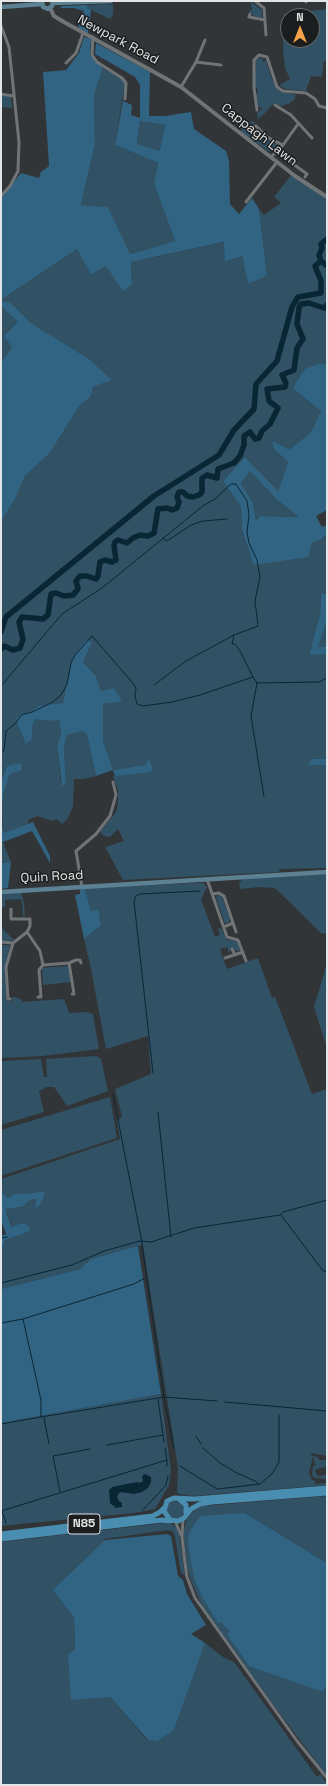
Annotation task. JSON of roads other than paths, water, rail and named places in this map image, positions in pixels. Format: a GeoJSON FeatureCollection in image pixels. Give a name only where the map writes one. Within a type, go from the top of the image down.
{"type":"FeatureCollection","features":[{"type":"Feature","properties":{"kind":"main road"},"geometry":{"type":"LineString","coordinates":[[1,7],[42,2],[44,8],[50,8],[53,2],[110,1]]}},
{"type":"Feature","properties":{"kind":"main road","name":"Quin Road"},"geometry":{"type":"LineString","coordinates":[[1,892],[327,872]]}},
{"type":"Feature","properties":{"kind":"main road"},"geometry":{"type":"LineString","coordinates":[[178,1498],[195,1499],[327,1488]]}},
{"type":"Feature","properties":{"kind":"main road","name":"N85"},"geometry":{"type":"LineString","coordinates":[[1,1539],[162,1520],[174,1521],[185,1516],[196,1506],[212,1502],[327,1493]]}},
{"type":"Feature","properties":{"kind":"main road"},"geometry":{"type":"LineString","coordinates":[[178,1498],[186,1505],[185,1516]]}},
{"type":"Feature","properties":{"kind":"main road","name":"N85"},"geometry":{"type":"LineString","coordinates":[[1,1534],[153,1516],[164,1508],[167,1501],[178,1498]]}},
{"type":"Feature","properties":{"kind":"main road"},"geometry":{"type":"LineString","coordinates":[[164,1508],[165,1515],[174,1521]]}},
{"type":"Feature","properties":{"kind":"street"},"geometry":{"type":"LineString","coordinates":[[255,1],[264,8],[266,35]]}},
{"type":"Feature","properties":{"kind":"street","name":"Newpark Road"},"geometry":{"type":"LineString","coordinates":[[50,8],[54,16],[181,87]]}},
{"type":"Feature","properties":{"kind":"street"},"geometry":{"type":"LineString","coordinates":[[250,14],[249,17],[265,20]]}},
{"type":"Feature","properties":{"kind":"street"},"geometry":{"type":"LineString","coordinates":[[1,26],[9,47],[19,142],[18,171],[10,186],[1,196]]}},
{"type":"Feature","properties":{"kind":"street"},"geometry":{"type":"LineString","coordinates":[[66,63],[76,53],[83,33]]}},
{"type":"Feature","properties":{"kind":"street"},"geometry":{"type":"LineString","coordinates":[[93,37],[92,55],[97,62],[122,78],[126,83],[125,99]]}},
{"type":"Feature","properties":{"kind":"street"},"geometry":{"type":"LineString","coordinates":[[181,87],[196,62],[205,40]]}},
{"type":"Feature","properties":{"kind":"street"},"geometry":{"type":"LineString","coordinates":[[257,110],[254,88],[254,60],[259,55],[267,57],[277,87],[283,91],[306,93],[315,99],[319,106],[327,108]]}},
{"type":"Feature","properties":{"kind":"street"},"geometry":{"type":"LineString","coordinates":[[196,62],[221,65]]}},
{"type":"Feature","properties":{"kind":"street","name":"Cappagh Lawn"},"geometry":{"type":"LineString","coordinates":[[181,87],[270,157],[327,197]]}},
{"type":"Feature","properties":{"kind":"street"},"geometry":{"type":"LineString","coordinates":[[1,94],[13,96]]}},
{"type":"Feature","properties":{"kind":"street"},"geometry":{"type":"LineString","coordinates":[[275,105],[291,115],[312,138]]}},
{"type":"Feature","properties":{"kind":"street"},"geometry":{"type":"LineString","coordinates":[[270,157],[283,145],[298,124]]}},
{"type":"Feature","properties":{"kind":"street"},"geometry":{"type":"LineString","coordinates":[[251,128],[256,126],[267,137],[283,145]]}},
{"type":"Feature","properties":{"kind":"street"},"geometry":{"type":"LineString","coordinates":[[279,148],[295,167],[307,174],[305,177]]}},
{"type":"Feature","properties":{"kind":"street"},"geometry":{"type":"LineString","coordinates":[[246,202],[277,162]]}},
{"type":"Feature","properties":{"kind":"street"},"geometry":{"type":"LineString","coordinates":[[82,887],[76,851],[96,834],[110,816],[116,795],[112,782]]}},
{"type":"Feature","properties":{"kind":"street"},"geometry":{"type":"LineString","coordinates":[[207,879],[227,936],[238,940],[246,961]]}},
{"type":"Feature","properties":{"kind":"street"},"geometry":{"type":"LineString","coordinates":[[212,894],[222,893],[236,932]]}},
{"type":"Feature","properties":{"kind":"street"},"geometry":{"type":"LineString","coordinates":[[10,999],[8,999],[6,967],[13,943],[28,932],[30,926],[30,919],[11,918],[11,909]]}},
{"type":"Feature","properties":{"kind":"street"},"geometry":{"type":"LineString","coordinates":[[226,926],[233,923]]}},
{"type":"Feature","properties":{"kind":"street"},"geometry":{"type":"LineString","coordinates":[[28,932],[40,951],[43,965]]}},
{"type":"Feature","properties":{"kind":"street"},"geometry":{"type":"LineString","coordinates":[[1,942],[13,943]]}},
{"type":"Feature","properties":{"kind":"street"},"geometry":{"type":"LineString","coordinates":[[232,949],[234,955]]}},
{"type":"Feature","properties":{"kind":"street"},"geometry":{"type":"LineString","coordinates":[[225,958],[243,952]]}},
{"type":"Feature","properties":{"kind":"street"},"geometry":{"type":"LineString","coordinates":[[38,997],[41,997],[39,970],[43,965],[69,963],[76,960],[80,960],[81,963]]}},
{"type":"Feature","properties":{"kind":"street"},"geometry":{"type":"LineString","coordinates":[[69,963],[74,994],[72,994]]}},
{"type":"Feature","properties":{"kind":"street"},"geometry":{"type":"LineString","coordinates":[[185,1516],[182,1537],[187,1577],[195,1598],[297,1742],[327,1778]]}},
{"type":"Feature","properties":{"kind":"street"},"geometry":{"type":"LineString","coordinates":[[174,1521],[182,1537]]}},
{"type":"Feature","properties":{"kind":"waterway"},"geometry":{"type":"LineString","coordinates":[[327,239],[321,244],[322,248],[319,255],[321,261],[327,266]]}},
{"type":"Feature","properties":{"kind":"waterway"},"geometry":{"type":"LineString","coordinates":[[1,632],[6,617],[154,496],[219,455],[234,430],[254,409],[256,384],[277,361],[292,307],[298,297],[321,293],[321,281],[315,266],[321,261]]}},
{"type":"Feature","properties":{"kind":"waterway"},"geometry":{"type":"LineString","coordinates":[[1,649],[4,646],[13,650],[20,648],[23,639],[19,622],[22,617],[43,619],[48,615],[51,594],[56,593],[64,596],[73,595],[78,589],[76,581],[80,576],[87,576],[96,579],[98,576],[100,562],[105,560],[112,562],[116,560],[114,546],[115,542],[118,540],[127,543],[140,535],[148,536],[154,533],[158,509],[167,508],[172,510],[177,508],[179,502],[177,497],[179,492],[183,492],[187,496],[193,497],[199,495],[202,492],[202,478],[207,475],[217,478],[218,469],[234,463],[240,456],[244,445],[244,436],[250,432],[255,439],[259,438],[262,431],[270,424],[278,408],[269,401],[267,389],[285,387],[286,383],[282,375],[294,370],[297,348],[303,339],[297,324],[301,304],[309,303],[324,308],[327,305]]}},
{"type":"Feature","properties":{"kind":"waterway"},"geometry":{"type":"LineString","coordinates":[[1,686],[62,614],[102,588],[204,505],[215,499],[231,484],[236,484],[247,501],[249,515],[247,532],[249,543],[257,560],[260,577],[255,601],[258,626],[234,635],[186,661],[154,685]]}},
{"type":"Feature","properties":{"kind":"waterway"},"geometry":{"type":"LineString","coordinates":[[163,538],[167,541],[191,525],[203,521],[227,519]]}},
{"type":"Feature","properties":{"kind":"waterway"},"geometry":{"type":"LineString","coordinates":[[234,635],[232,644],[235,644],[240,651],[257,683],[319,682],[327,678]]}},
{"type":"Feature","properties":{"kind":"waterway"},"geometry":{"type":"LineString","coordinates":[[1,754],[4,750],[6,731],[16,723],[21,715],[32,712],[53,702],[61,695],[67,684],[71,663],[75,655],[92,636],[132,682],[136,688],[135,696],[137,704],[143,706],[172,702],[200,695],[253,677]]}},
{"type":"Feature","properties":{"kind":"waterway"},"geometry":{"type":"LineString","coordinates":[[257,683],[251,716],[264,797]]}},
{"type":"Feature","properties":{"kind":"waterway"},"geometry":{"type":"LineString","coordinates":[[153,1073],[134,901],[136,896],[140,894],[200,891]]}},
{"type":"Feature","properties":{"kind":"waterway"},"geometry":{"type":"LineString","coordinates":[[113,1094],[141,1237],[164,1397],[174,1449]]}},
{"type":"Feature","properties":{"kind":"waterway"},"geometry":{"type":"LineString","coordinates":[[158,1112],[171,1237]]}},
{"type":"Feature","properties":{"kind":"waterway"},"geometry":{"type":"LineString","coordinates":[[1,1283],[72,1265],[104,1251],[140,1241],[151,1242],[194,1228],[280,1215],[283,1212],[327,1200]]}},
{"type":"Feature","properties":{"kind":"waterway"},"geometry":{"type":"LineString","coordinates":[[281,1215],[323,1271],[327,1271]]}},
{"type":"Feature","properties":{"kind":"waterway"},"geometry":{"type":"LineString","coordinates":[[1,1238],[7,1237]]}},
{"type":"Feature","properties":{"kind":"waterway"},"geometry":{"type":"LineString","coordinates":[[1,1323],[23,1319],[134,1284],[145,1278]]}},
{"type":"Feature","properties":{"kind":"waterway"},"geometry":{"type":"LineString","coordinates":[[1,1424],[41,1417],[41,1400],[23,1319]]}},
{"type":"Feature","properties":{"kind":"waterway"},"geometry":{"type":"LineString","coordinates":[[41,1417],[164,1397],[217,1401]]}},
{"type":"Feature","properties":{"kind":"waterway"},"geometry":{"type":"LineString","coordinates":[[158,1399],[163,1435]]}},
{"type":"Feature","properties":{"kind":"waterway"},"geometry":{"type":"LineString","coordinates":[[225,1402],[327,1411]]}},
{"type":"Feature","properties":{"kind":"waterway"},"geometry":{"type":"LineString","coordinates":[[180,1466],[217,1489],[260,1484],[272,1474],[279,1462],[279,1415]]}},
{"type":"Feature","properties":{"kind":"waterway"},"geometry":{"type":"LineString","coordinates":[[44,1418],[49,1444]]}},
{"type":"Feature","properties":{"kind":"waterway"},"geometry":{"type":"LineString","coordinates":[[107,1445],[163,1435],[164,1442]]}},
{"type":"Feature","properties":{"kind":"waterway"},"geometry":{"type":"LineString","coordinates":[[196,1436],[201,1444]]}},
{"type":"Feature","properties":{"kind":"waterway"},"geometry":{"type":"LineString","coordinates":[[165,1448],[167,1460]]}},
{"type":"Feature","properties":{"kind":"waterway"},"geometry":{"type":"LineString","coordinates":[[203,1448],[220,1463],[257,1482],[258,1484]]}},
{"type":"Feature","properties":{"kind":"waterway"},"geometry":{"type":"LineString","coordinates":[[60,1492],[53,1456],[90,1449]]}},
{"type":"Feature","properties":{"kind":"waterway"},"geometry":{"type":"LineString","coordinates":[[1,1511],[167,1460],[167,1466]]}},
{"type":"Feature","properties":{"kind":"waterway"},"geometry":{"type":"LineString","coordinates":[[143,1510],[166,1485],[168,1476]]}},
{"type":"Feature","properties":{"kind":"waterway"},"geometry":{"type":"LineString","coordinates":[[2,1511],[6,1523]]}}]}
